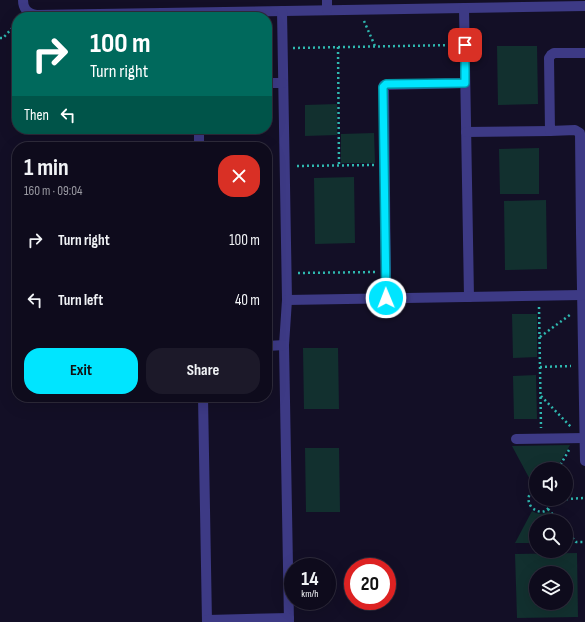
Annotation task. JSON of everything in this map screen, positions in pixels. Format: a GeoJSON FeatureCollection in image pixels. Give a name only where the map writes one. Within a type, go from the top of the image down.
{"type":"FeatureCollection","features":[{"type":"Feature","properties":{"kind":"street"},"geometry":{"type":"LineString","coordinates":[[23,0],[27,12]]}},
{"type":"Feature","properties":{"kind":"street"},"geometry":{"type":"LineString","coordinates":[[220,12],[282,11],[327,5],[362,9],[585,6]]}},
{"type":"Feature","properties":{"kind":"street"},"geometry":{"type":"LineString","coordinates":[[464,8],[469,297]]}},
{"type":"Feature","properties":{"kind":"street"},"geometry":{"type":"LineString","coordinates":[[203,402],[207,621],[289,620],[284,346],[287,300],[282,11]]}},
{"type":"Feature","properties":{"kind":"street"},"geometry":{"type":"LineString","coordinates":[[550,131],[549,58],[554,53],[585,53]]}},
{"type":"Feature","properties":{"kind":"street"},"geometry":{"type":"LineString","coordinates":[[272,83],[283,83]]}},
{"type":"Feature","properties":{"kind":"street"},"geometry":{"type":"LineString","coordinates":[[386,298],[384,85],[465,83]]}},
{"type":"Feature","properties":{"kind":"street"},"geometry":{"type":"LineString","coordinates":[[466,132],[575,130],[580,133],[583,232],[583,366],[581,438],[585,461]]}},
{"type":"Feature","properties":{"kind":"street"},"geometry":{"type":"LineString","coordinates":[[287,300],[582,295]]}},
{"type":"Feature","properties":{"kind":"street"},"geometry":{"type":"LineString","coordinates":[[272,346],[284,346]]}},
{"type":"Feature","properties":{"kind":"street"},"geometry":{"type":"LineString","coordinates":[[516,439],[581,438]]}},
{"type":"Feature","properties":{"kind":"path"},"geometry":{"type":"LineString","coordinates":[[362,9],[362,17],[375,46]]}},
{"type":"Feature","properties":{"kind":"path"},"geometry":{"type":"LineString","coordinates":[[0,38],[3,38],[12,28]]}},
{"type":"Feature","properties":{"kind":"path"},"geometry":{"type":"LineString","coordinates":[[283,48],[465,45]]}},
{"type":"Feature","properties":{"kind":"path"},"geometry":{"type":"LineString","coordinates":[[338,47],[340,166]]}},
{"type":"Feature","properties":{"kind":"path"},"geometry":{"type":"LineString","coordinates":[[285,167],[384,165]]}},
{"type":"Feature","properties":{"kind":"path"},"geometry":{"type":"LineString","coordinates":[[286,273],[386,272]]}},
{"type":"Feature","properties":{"kind":"path"},"geometry":{"type":"LineString","coordinates":[[538,296],[541,438]]}},
{"type":"Feature","properties":{"kind":"path"},"geometry":{"type":"LineString","coordinates":[[539,337],[582,307]]}},
{"type":"Feature","properties":{"kind":"path"},"geometry":{"type":"LineString","coordinates":[[540,367],[583,366]]}},
{"type":"Feature","properties":{"kind":"path"},"geometry":{"type":"LineString","coordinates":[[540,396],[581,438],[563,462]]}},
{"type":"Feature","properties":{"kind":"path"},"geometry":{"type":"LineString","coordinates":[[573,499],[585,498]]}},
{"type":"Feature","properties":{"kind":"path"},"geometry":{"type":"LineString","coordinates":[[531,506],[536,511],[541,512],[548,509],[550,506]]}},
{"type":"Feature","properties":{"kind":"path"},"geometry":{"type":"LineString","coordinates":[[548,509],[552,514]]}},
{"type":"Feature","properties":{"kind":"path"},"geometry":{"type":"LineString","coordinates":[[573,538],[576,542],[585,542]]}},
{"type":"Feature","properties":{"kind":"green space"},"geometry":{"type":"Polygon","coordinates":[[[497,46],[537,46],[538,104],[498,105],[497,46]]]}},
{"type":"Feature","properties":{"kind":"green space"},"geometry":{"type":"Polygon","coordinates":[[[337,104],[337,135],[305,136],[305,105],[337,104]]]}},
{"type":"Feature","properties":{"kind":"green space"},"geometry":{"type":"Polygon","coordinates":[[[374,133],[375,163],[341,163],[341,134],[374,133]]]}},
{"type":"Feature","properties":{"kind":"green space"},"geometry":{"type":"Polygon","coordinates":[[[539,148],[539,194],[500,194],[499,149],[539,148]]]}},
{"type":"Feature","properties":{"kind":"green space"},"geometry":{"type":"Polygon","coordinates":[[[354,177],[355,243],[315,244],[314,178],[354,177]]]}},
{"type":"Feature","properties":{"kind":"green space"},"geometry":{"type":"Polygon","coordinates":[[[546,200],[547,269],[505,270],[504,201],[546,200]]]}},
{"type":"Feature","properties":{"kind":"green space"},"geometry":{"type":"Polygon","coordinates":[[[512,314],[537,314],[537,357],[513,358],[512,314]]]}},
{"type":"Feature","properties":{"kind":"green space"},"geometry":{"type":"Polygon","coordinates":[[[303,348],[338,348],[339,409],[304,409],[303,348]]]}},
{"type":"Feature","properties":{"kind":"green space"},"geometry":{"type":"Polygon","coordinates":[[[536,375],[537,419],[514,419],[513,376],[536,375]]]}},
{"type":"Feature","properties":{"kind":"green space"},"geometry":{"type":"Polygon","coordinates":[[[570,445],[560,462],[529,462],[529,478],[512,446],[570,445]]]}},
{"type":"Feature","properties":{"kind":"green space"},"geometry":{"type":"Polygon","coordinates":[[[305,448],[339,448],[340,512],[306,512],[305,448]]]}},
{"type":"Feature","properties":{"kind":"green space"},"geometry":{"type":"Polygon","coordinates":[[[532,511],[540,514],[530,514],[532,511]]]}},
{"type":"Feature","properties":{"kind":"green space"},"geometry":{"type":"Polygon","coordinates":[[[549,511],[551,514],[540,514],[545,513],[549,511]]]}},
{"type":"Feature","properties":{"kind":"green space"},"geometry":{"type":"Polygon","coordinates":[[[529,517],[529,543],[515,543],[529,517]]]}},
{"type":"Feature","properties":{"kind":"green space"},"geometry":{"type":"Polygon","coordinates":[[[573,553],[577,553],[578,617],[517,618],[515,554],[529,554],[529,558],[573,558],[573,553]]]}},
{"type":"Feature","properties":{"kind":"route"},"geometry":{"type":"LineString","coordinates":[[386,298],[383,87],[386,84],[465,83],[465,45]]}}]}
